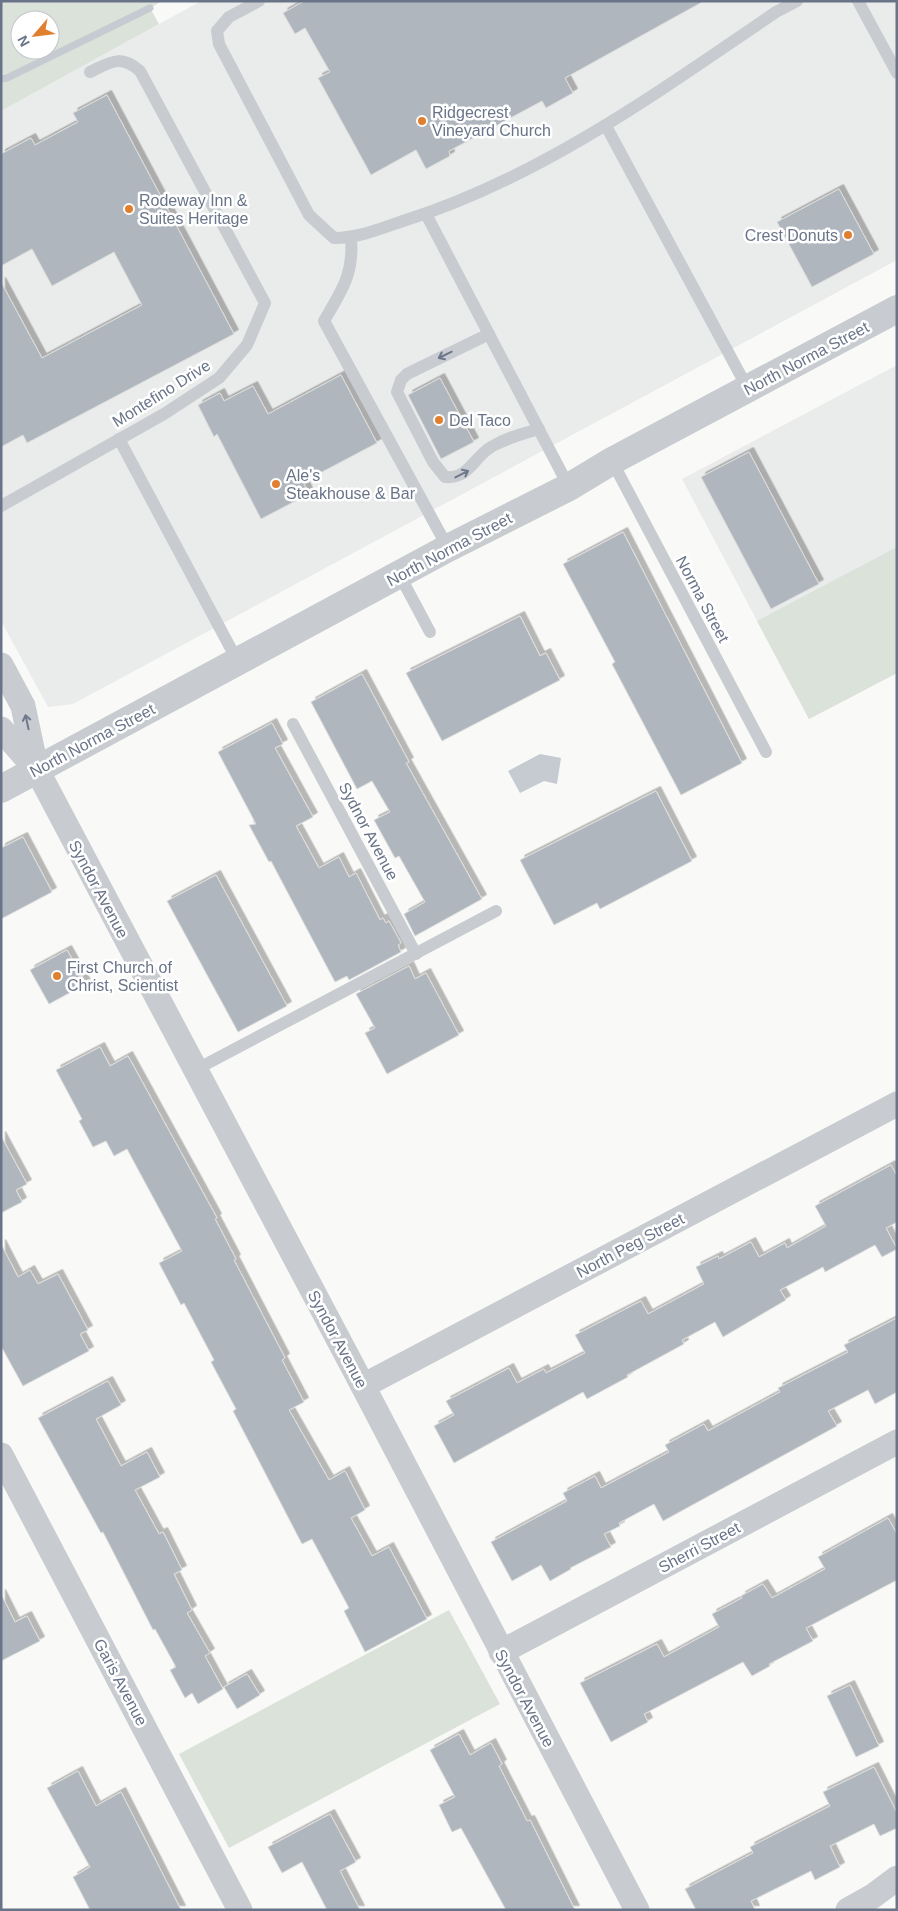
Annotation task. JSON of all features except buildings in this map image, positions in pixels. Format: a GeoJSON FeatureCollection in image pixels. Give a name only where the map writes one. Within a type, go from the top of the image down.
{"type":"FeatureCollection","features":[{"type":"Feature","properties":{"kind":"street","name":"North Norma Street"},"geometry":{"type":"LineString","coordinates":[[1,789],[399,574],[569,487],[612,461],[897,309]]}},
{"type":"Feature","properties":{"kind":"street"},"geometry":{"type":"LineString","coordinates":[[1,665],[23,706],[37,770]]}},
{"type":"Feature","properties":{"kind":"street"},"geometry":{"type":"LineString","coordinates":[[1,729],[37,770]]}},
{"type":"Feature","properties":{"kind":"street","name":"Syndor Avenue"},"geometry":{"type":"LineString","coordinates":[[37,770],[363,1386],[637,1910]]}},
{"type":"Feature","properties":{"kind":"street","name":"North Peg Street"},"geometry":{"type":"LineString","coordinates":[[363,1386],[897,1104]]}},
{"type":"Feature","properties":{"kind":"street","name":"Sherri Street"},"geometry":{"type":"LineString","coordinates":[[501,1652],[897,1442]]}},
{"type":"Feature","properties":{"kind":"street","name":"Garis Avenue"},"geometry":{"type":"LineString","coordinates":[[1,1455],[240,1910]]}},
{"type":"Feature","properties":{"kind":"street"},"geometry":{"type":"LineString","coordinates":[[848,1910],[873,1896],[897,1878]]}},
{"type":"Feature","properties":{"kind":"lane"},"geometry":{"type":"LineString","coordinates":[[259,1],[228,17],[217,31],[219,44],[309,215],[334,238],[351,238],[426,214],[541,162],[606,126],[776,12],[797,1]]}},
{"type":"Feature","properties":{"kind":"lane"},"geometry":{"type":"LineString","coordinates":[[858,1],[897,73]]}},
{"type":"Feature","properties":{"kind":"lane","name":"Montefino Drive"},"geometry":{"type":"LineString","coordinates":[[1,506],[119,439],[219,378],[247,346],[265,303],[140,71],[129,62],[115,60],[90,72]]}},
{"type":"Feature","properties":{"kind":"lane"},"geometry":{"type":"LineString","coordinates":[[606,126],[748,389]]}},
{"type":"Feature","properties":{"kind":"lane"},"geometry":{"type":"LineString","coordinates":[[426,214],[569,487]]}},
{"type":"Feature","properties":{"kind":"lane"},"geometry":{"type":"LineString","coordinates":[[351,238],[352,259],[344,286],[324,320],[448,548]]}},
{"type":"Feature","properties":{"kind":"lane"},"geometry":{"type":"LineString","coordinates":[[489,334],[414,370],[401,380],[397,392],[433,462],[445,477],[455,478],[470,470],[490,448],[509,438],[538,428]]}},
{"type":"Feature","properties":{"kind":"lane"},"geometry":{"type":"LineString","coordinates":[[119,439],[238,662]]}},
{"type":"Feature","properties":{"kind":"lane","name":"Norma Street"},"geometry":{"type":"LineString","coordinates":[[612,461],[766,752]]}},
{"type":"Feature","properties":{"kind":"lane"},"geometry":{"type":"LineString","coordinates":[[399,574],[430,632]]}},
{"type":"Feature","properties":{"kind":"lane","name":"Sydnor Avenue"},"geometry":{"type":"LineString","coordinates":[[293,724],[416,954]]}},
{"type":"Feature","properties":{"kind":"lane"},"geometry":{"type":"LineString","coordinates":[[195,1070],[496,911]]}},
{"type":"Feature","properties":{"kind":"shaded area"},"geometry":{"type":"Polygon","coordinates":[[[1,1],[162,1],[150,8],[159,24],[1,111],[1,1]]]}},
{"type":"Feature","properties":{"kind":"shaded area"},"geometry":{"type":"Polygon","coordinates":[[[201,1],[897,1],[897,260],[73,704],[48,707],[1,621],[1,111],[201,1]]]}},
{"type":"Feature","properties":{"kind":"shaded area"},"geometry":{"type":"Polygon","coordinates":[[[897,365],[897,673],[809,719],[682,479],[897,365]]]}},
{"type":"Feature","properties":{"kind":"shaded area"},"geometry":{"type":"Polygon","coordinates":[[[897,547],[897,673],[809,719],[757,621],[897,547]]]}},
{"type":"Feature","properties":{"kind":"shaded area"},"geometry":{"type":"Polygon","coordinates":[[[540,754],[561,758],[557,784],[544,781],[520,793],[508,771],[540,754]]]}},
{"type":"Feature","properties":{"kind":"shaded area"},"geometry":{"type":"Polygon","coordinates":[[[449,1610],[500,1704],[229,1848],[179,1754],[449,1610]]]}},
{"type":"Feature","properties":{"kind":"waterway"},"geometry":{"type":"LineString","coordinates":[[1,79],[7,78],[150,8]]}},
{"type":"Feature","properties":{"kind":"place","name":"Ridgecrest Vineyard Church"},"geometry":{"type":"Point","coordinates":[422,121]}},
{"type":"Feature","properties":{"kind":"place","name":"Rodeway Inn & Suites Heritage"},"geometry":{"type":"Point","coordinates":[129,209]}},
{"type":"Feature","properties":{"kind":"place","name":"Crest Donuts"},"geometry":{"type":"Point","coordinates":[848,235]}},
{"type":"Feature","properties":{"kind":"place","name":"Del Taco"},"geometry":{"type":"Point","coordinates":[439,420]}},
{"type":"Feature","properties":{"kind":"place","name":"Ale's Steakhouse & Bar"},"geometry":{"type":"Point","coordinates":[276,484]}},
{"type":"Feature","properties":{"kind":"place","name":"First Church of Christ, Scientist"},"geometry":{"type":"Point","coordinates":[57,976]}}]}
